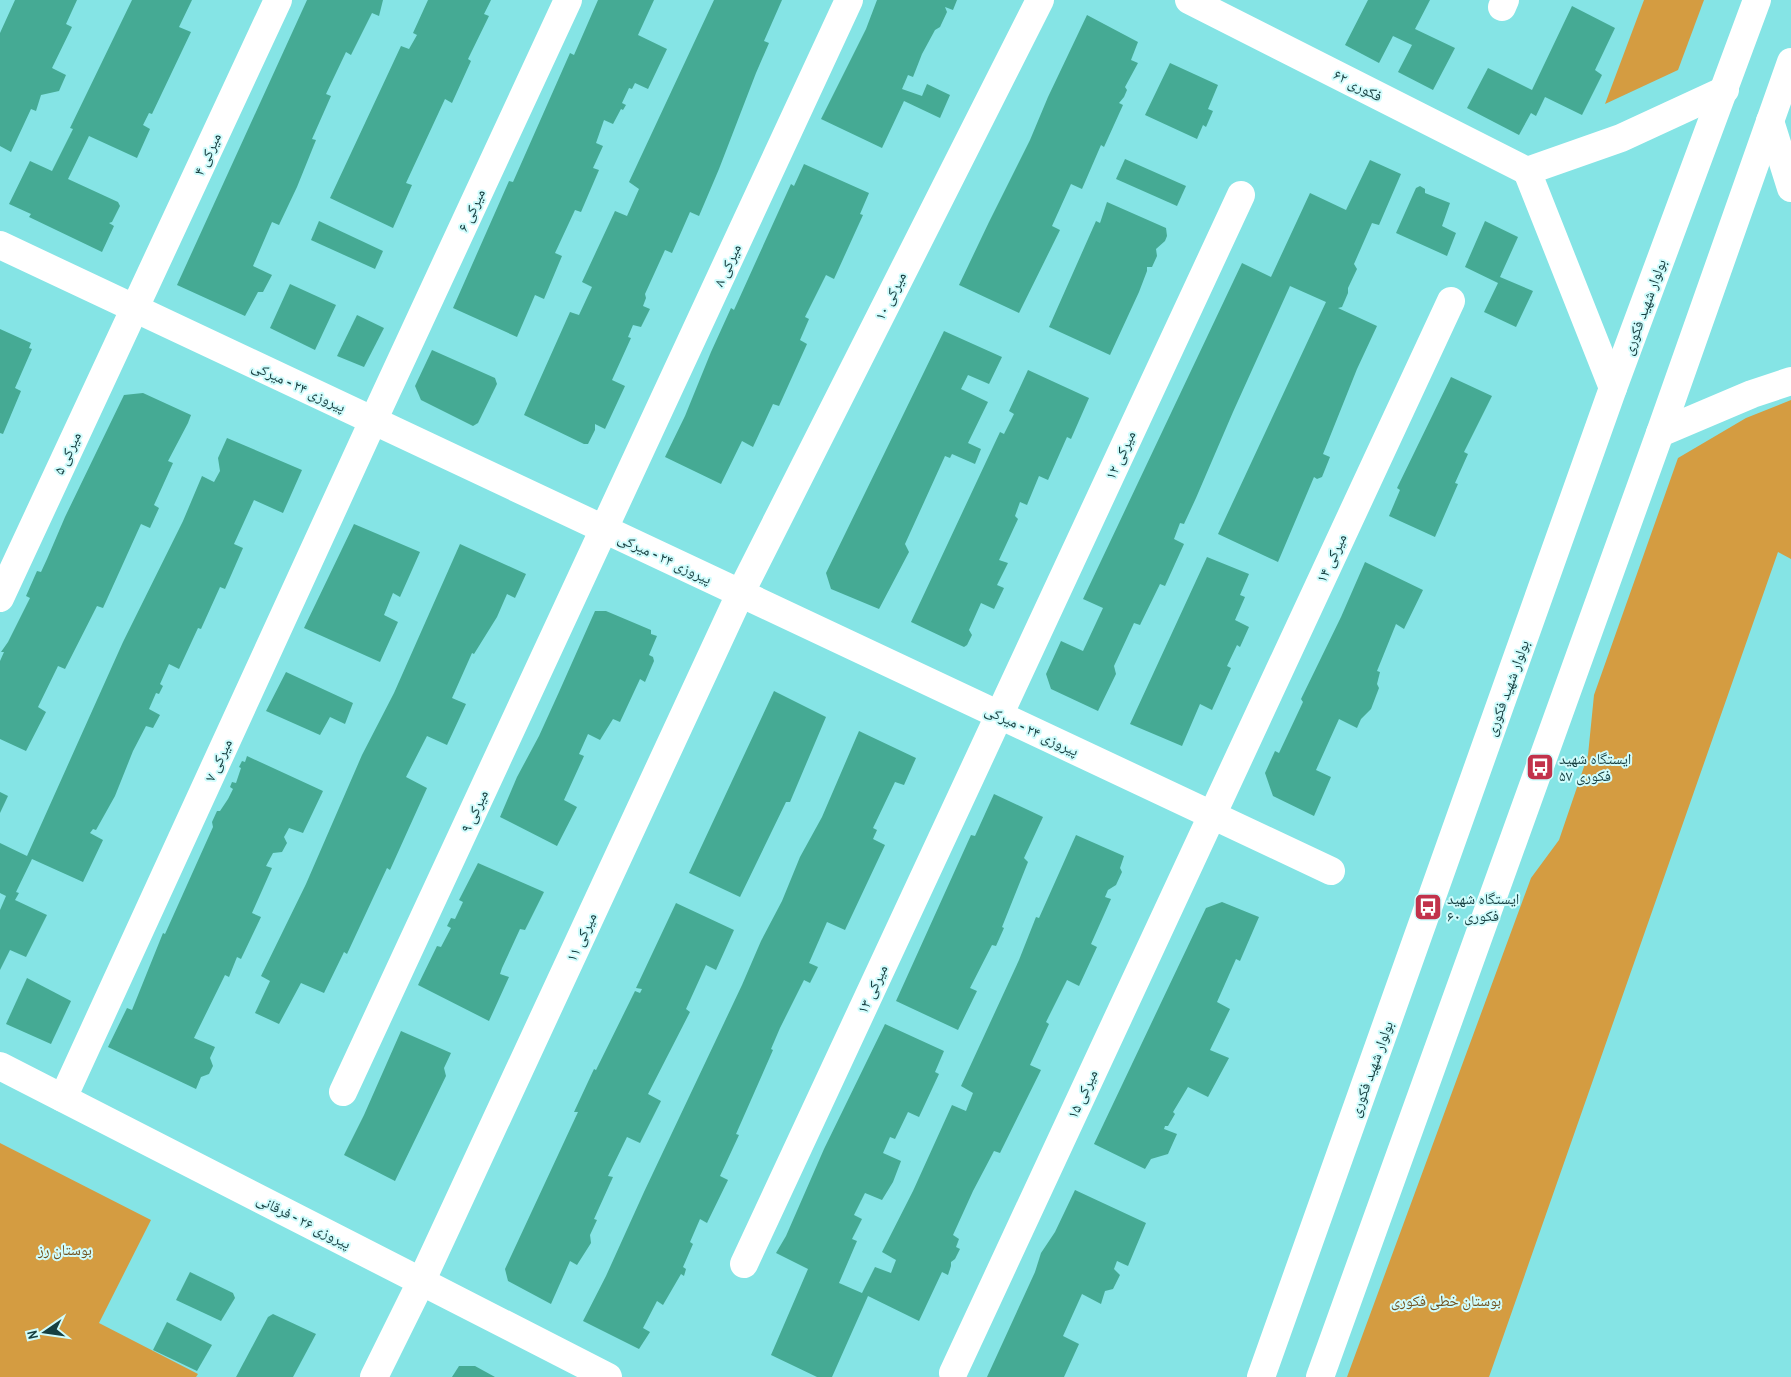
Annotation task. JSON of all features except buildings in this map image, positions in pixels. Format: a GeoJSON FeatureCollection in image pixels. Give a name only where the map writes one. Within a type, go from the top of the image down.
{"type":"FeatureCollection","features":[{"type":"Feature","properties":{"kind":"street","name":"میرکی ۴"},"geometry":{"type":"LineString","coordinates":[[135,308],[278,0]]}},
{"type":"Feature","properties":{"kind":"street","name":"میرکی ۶"},"geometry":{"type":"LineString","coordinates":[[373,421],[568,0]]}},
{"type":"Feature","properties":{"kind":"street","name":"میرکی ۸"},"geometry":{"type":"LineString","coordinates":[[604,530],[849,0]]}},
{"type":"Feature","properties":{"kind":"street","name":"میرکی ۱۰"},"geometry":{"type":"LineString","coordinates":[[741,592],[1040,0]]}},
{"type":"Feature","properties":{"kind":"street","name":"فکوری ۶۲"},"geometry":{"type":"LineString","coordinates":[[1189,0],[1527,171]]}},
{"type":"Feature","properties":{"kind":"street","name":"بولوار شهید فکوری"},"geometry":{"type":"LineString","coordinates":[[1261,1377],[1613,388],[1757,0]]}},
{"type":"Feature","properties":{"kind":"street"},"geometry":{"type":"LineString","coordinates":[[1320,1377],[1660,433],[1791,62]]}},
{"type":"Feature","properties":{"kind":"street"},"geometry":{"type":"LineString","coordinates":[[1613,388],[1527,171],[1621,138],[1724,90]]}},
{"type":"Feature","properties":{"kind":"street"},"geometry":{"type":"LineString","coordinates":[[1770,121],[1791,188]]}},
{"type":"Feature","properties":{"kind":"street","name":"میرکی ۱۲"},"geometry":{"type":"LineString","coordinates":[[999,715],[1241,196]]}},
{"type":"Feature","properties":{"kind":"street","name":"پیروزی ۲۴ - میرکی"},"geometry":{"type":"LineString","coordinates":[[0,245],[604,530],[741,592],[1330,871]]}},
{"type":"Feature","properties":{"kind":"street","name":"میرکی ۱۴"},"geometry":{"type":"LineString","coordinates":[[1212,815],[1451,301]]}},
{"type":"Feature","properties":{"kind":"street","name":"میرکی ۵"},"geometry":{"type":"LineString","coordinates":[[0,598],[135,308]]}},
{"type":"Feature","properties":{"kind":"street"},"geometry":{"type":"LineString","coordinates":[[1660,433],[1752,394],[1791,381]]}},
{"type":"Feature","properties":{"kind":"street","name":"میرکی ۷"},"geometry":{"type":"LineString","coordinates":[[63,1098],[373,421]]}},
{"type":"Feature","properties":{"kind":"street","name":"میرکی ۹"},"geometry":{"type":"LineString","coordinates":[[343,1092],[604,530]]}},
{"type":"Feature","properties":{"kind":"street","name":"میرکی ۱۱"},"geometry":{"type":"LineString","coordinates":[[374,1377],[421,1282],[741,592]]}},
{"type":"Feature","properties":{"kind":"street","name":"میرکی ۱۳"},"geometry":{"type":"LineString","coordinates":[[744,1264],[999,715]]}},
{"type":"Feature","properties":{"kind":"street","name":"میرکی ۱۵"},"geometry":{"type":"LineString","coordinates":[[953,1373],[1212,815]]}},
{"type":"Feature","properties":{"kind":"street","name":"پیروزی ۲۶ - فرقانی"},"geometry":{"type":"LineString","coordinates":[[0,1066],[608,1377]]}},
{"type":"Feature","properties":{"kind":"green space"},"geometry":{"type":"Polygon","coordinates":[[[1644,0],[1704,0],[1678,70],[1605,104],[1644,0]]]}},
{"type":"Feature","properties":{"kind":"green space","name":"بوستان خطی فکوری"},"geometry":{"type":"Polygon","coordinates":[[[1791,400],[1791,559],[1778,552],[1489,1377],[1347,1377],[1531,878],[1559,840],[1588,755],[1594,695],[1678,458],[1746,418],[1791,400]]]}},
{"type":"Feature","properties":{"kind":"green space","name":"بوستان رز"},"geometry":{"type":"Polygon","coordinates":[[[0,1143],[151,1220],[99,1323],[198,1374],[196,1377],[0,1377],[0,1143]]]}},
{"type":"Feature","properties":{"kind":"place","name":"ایستگاه شهید فکوری ۵۷"},"geometry":{"type":"Point","coordinates":[1540,767]}},
{"type":"Feature","properties":{"kind":"place","name":"ایستگاه شهید فکوری ۶۰"},"geometry":{"type":"Point","coordinates":[1428,907]}}]}
